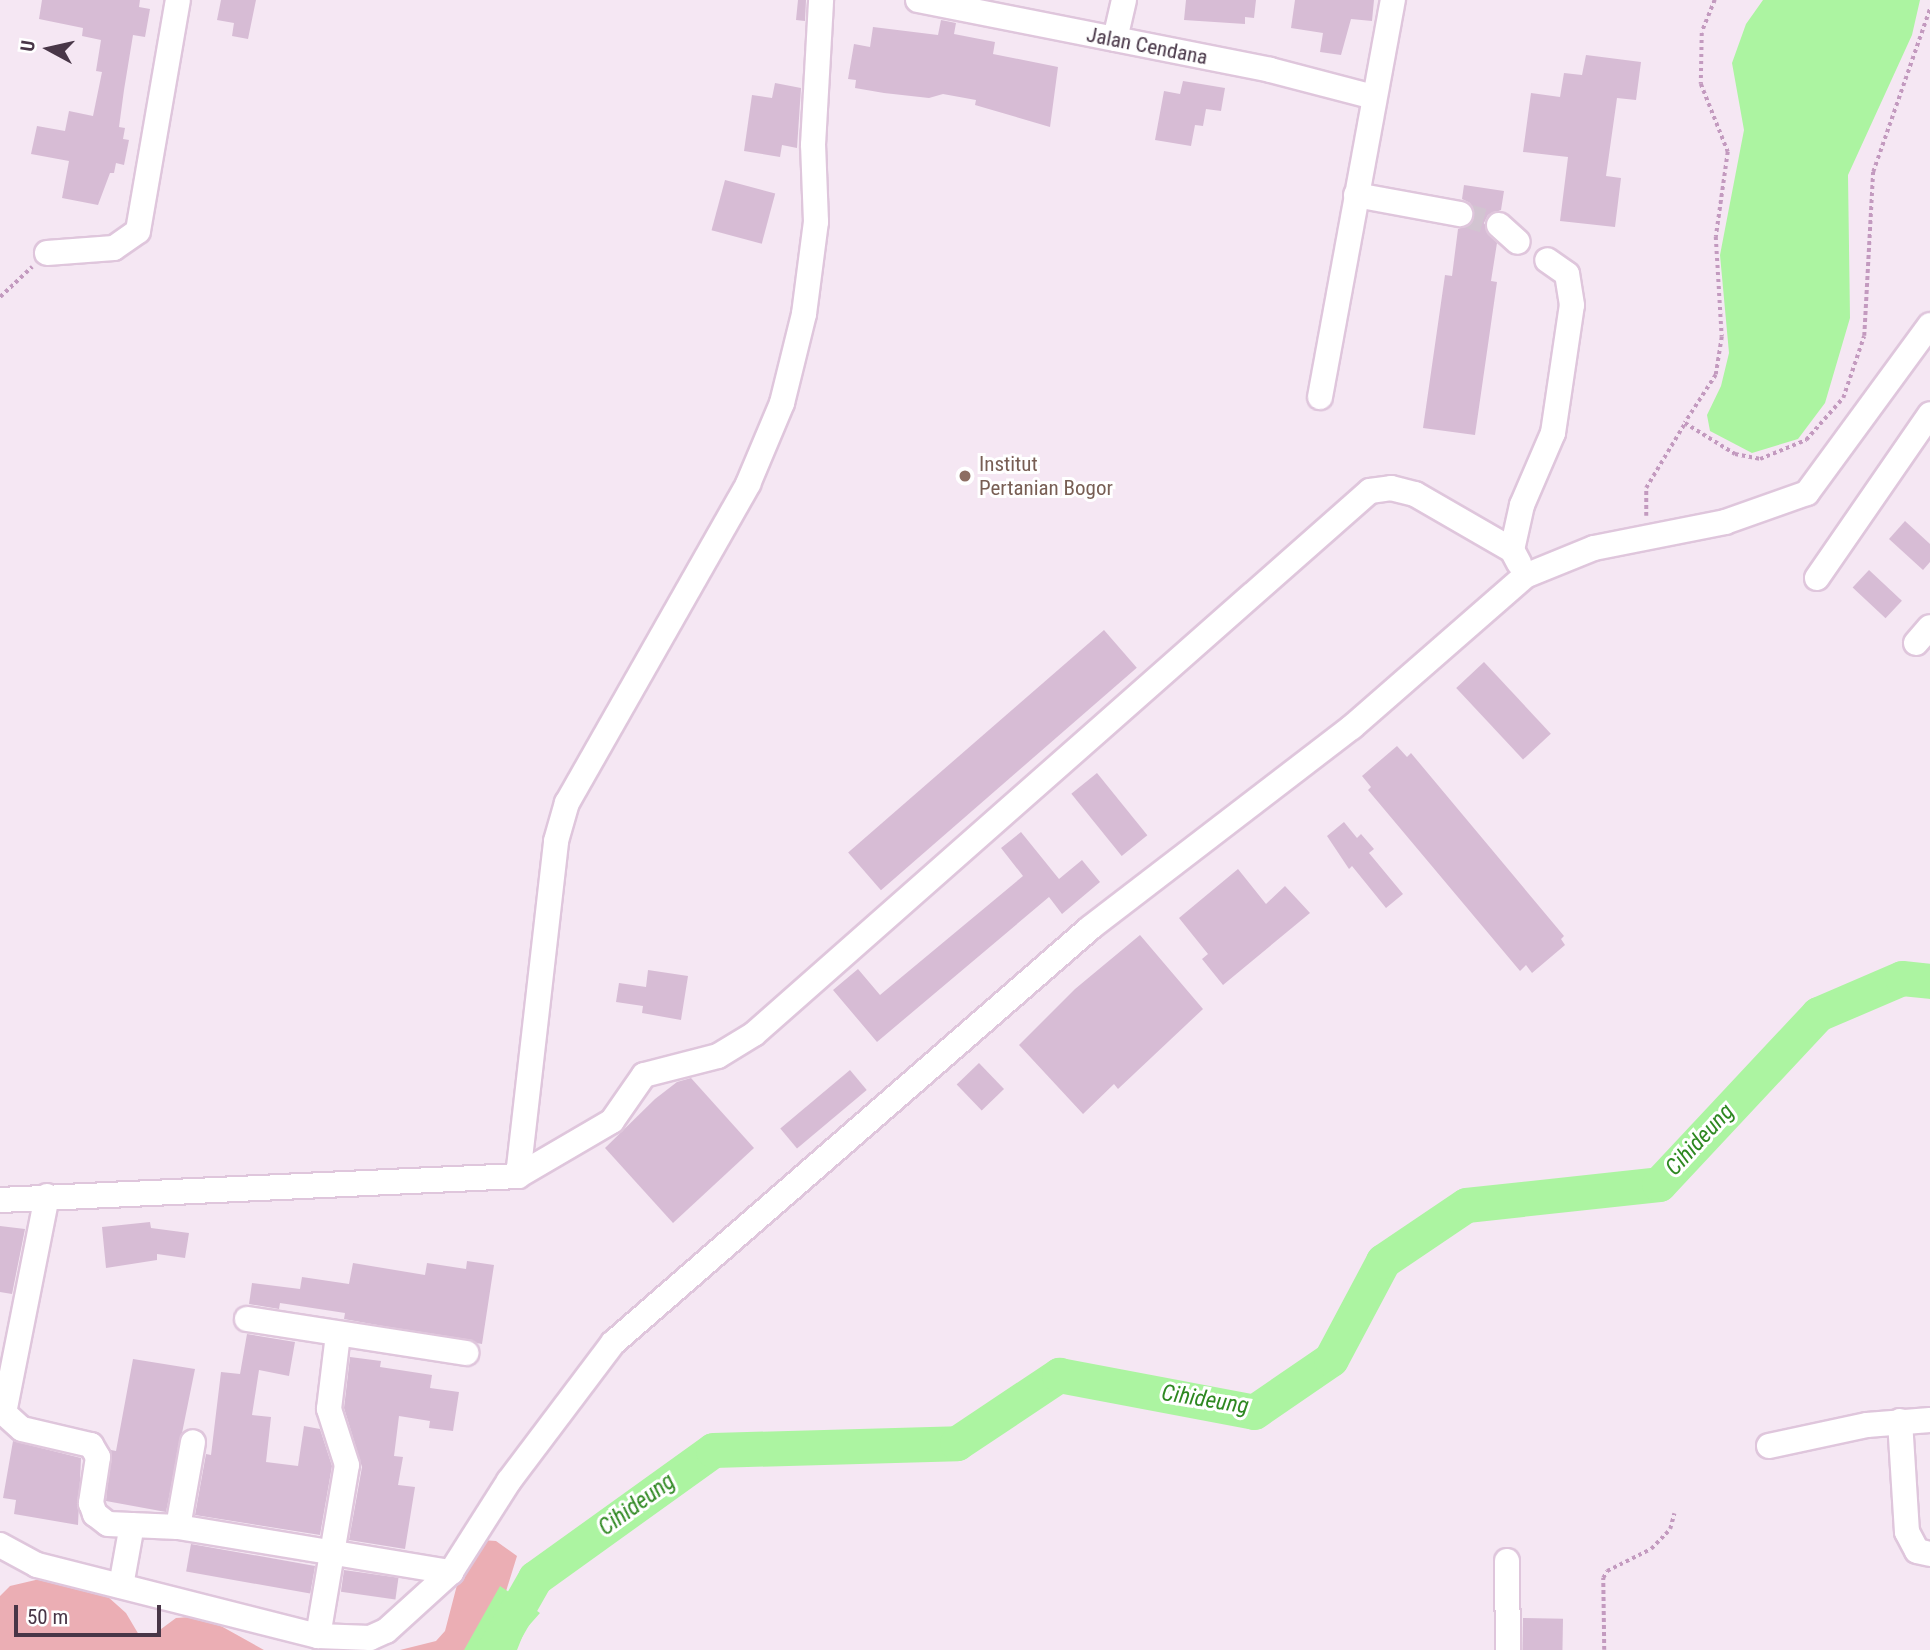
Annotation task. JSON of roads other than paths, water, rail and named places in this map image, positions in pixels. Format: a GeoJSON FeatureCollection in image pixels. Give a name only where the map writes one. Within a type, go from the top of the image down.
{"type":"FeatureCollection","features":[{"type":"Feature","properties":{"kind":"lane"},"geometry":{"type":"LineString","coordinates":[[47,253],[114,248],[138,231],[178,0]]}},
{"type":"Feature","properties":{"kind":"lane"},"geometry":{"type":"LineString","coordinates":[[518,1176],[556,841],[567,803],[748,484],[782,403],[804,314],[816,222],[813,145],[821,0]]}},
{"type":"Feature","properties":{"kind":"lane","name":"Jalan Cendana"},"geometry":{"type":"LineString","coordinates":[[918,0],[1115,39],[1374,96]]}},
{"type":"Feature","properties":{"kind":"lane"},"geometry":{"type":"LineString","coordinates":[[1115,39],[1124,0]]}},
{"type":"Feature","properties":{"kind":"lane"},"geometry":{"type":"LineString","coordinates":[[1320,397],[1393,0]]}},
{"type":"Feature","properties":{"kind":"lane"},"geometry":{"type":"LineString","coordinates":[[1356,195],[1460,214]]}},
{"type":"Feature","properties":{"kind":"lane"},"geometry":{"type":"LineString","coordinates":[[1499,225],[1518,242]]}},
{"type":"Feature","properties":{"kind":"lane"},"geometry":{"type":"LineString","coordinates":[[1512,550],[1522,505],[1553,433],[1563,385],[1571,283],[1567,274],[1547,260]]}},
{"type":"Feature","properties":{"kind":"lane"},"geometry":{"type":"LineString","coordinates":[[0,1545],[37,1565],[318,1636],[370,1638],[411,1611],[451,1572],[524,1459],[613,1343],[1090,928],[1352,727],[1525,576],[1594,548],[1725,523],[1807,493],[1930,325]]}},
{"type":"Feature","properties":{"kind":"lane"},"geometry":{"type":"LineString","coordinates":[[1817,578],[1930,414]]}},
{"type":"Feature","properties":{"kind":"lane"},"geometry":{"type":"LineString","coordinates":[[0,1200],[518,1176],[612,1121],[644,1075],[718,1056],[754,1034],[1370,491],[1391,488],[1415,494],[1512,550],[1525,576]]}},
{"type":"Feature","properties":{"kind":"lane"},"geometry":{"type":"LineString","coordinates":[[47,1196],[4,1413],[22,1429],[91,1446],[98,1457],[91,1503],[95,1514],[108,1524],[178,1527],[451,1572]]}},
{"type":"Feature","properties":{"kind":"lane"},"geometry":{"type":"LineString","coordinates":[[247,1319],[466,1353]]}},
{"type":"Feature","properties":{"kind":"lane"},"geometry":{"type":"LineString","coordinates":[[318,1636],[347,1465],[329,1409],[338,1335]]}},
{"type":"Feature","properties":{"kind":"lane"},"geometry":{"type":"LineString","coordinates":[[1769,1446],[1900,1421],[1930,1420]]}},
{"type":"Feature","properties":{"kind":"lane"},"geometry":{"type":"LineString","coordinates":[[1900,1421],[1907,1532],[1917,1551],[1930,1554]]}},
{"type":"Feature","properties":{"kind":"lane"},"geometry":{"type":"LineString","coordinates":[[178,1527],[193,1442]]}},
{"type":"Feature","properties":{"kind":"lane"},"geometry":{"type":"LineString","coordinates":[[121,1586],[132,1525]]}},
{"type":"Feature","properties":{"kind":"lane"},"geometry":{"type":"LineString","coordinates":[[1507,1561],[1508,1650]]}},
{"type":"Feature","properties":{"kind":"waterway","name":"Cihideung"},"geometry":{"type":"LineString","coordinates":[[494,1650],[535,1578],[713,1450],[957,1443],[1059,1375],[1254,1412],[1331,1359],[1383,1261],[1466,1205],[1659,1184],[1818,1014],[1902,978],[1930,981]]}},
{"type":"Feature","properties":{"kind":"tunnel"},"geometry":{"type":"LineString","coordinates":[[1460,214],[1499,225]]}},
{"type":"Feature","properties":{"kind":"place","name":"Institut Pertanian Bogor"},"geometry":{"type":"Point","coordinates":[965,476]}}]}
